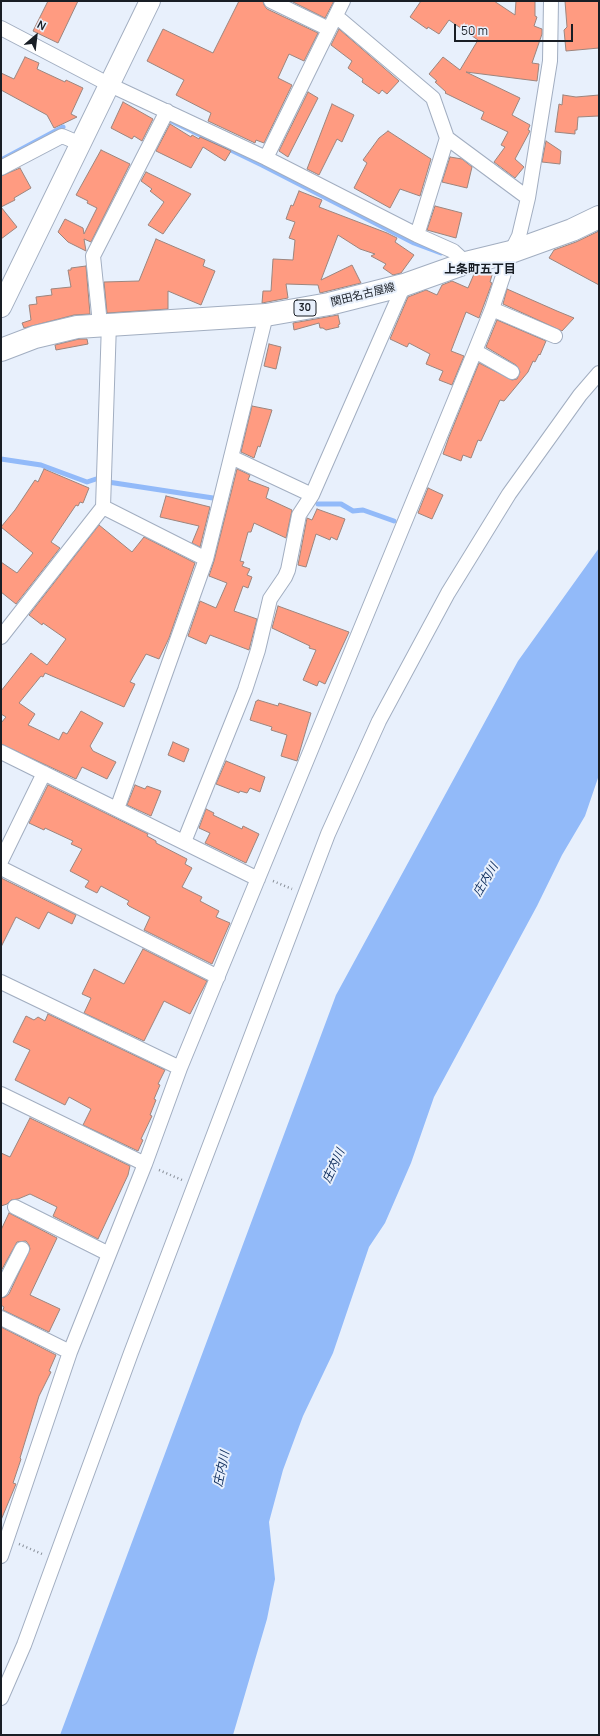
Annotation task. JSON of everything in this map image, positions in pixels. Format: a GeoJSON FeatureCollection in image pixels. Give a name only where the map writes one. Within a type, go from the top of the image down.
{"type":"FeatureCollection","features":[{"type":"Feature","properties":{"kind":"main road","name":"関田名古屋線"},"geometry":{"type":"LineString","coordinates":[[1,350],[35,337],[77,327],[104,324],[266,315],[329,304],[404,285],[466,264],[511,252],[572,230],[599,217]]}},
{"type":"Feature","properties":{"kind":"street"},"geometry":{"type":"LineString","coordinates":[[1,307],[150,1]]}},
{"type":"Feature","properties":{"kind":"street"},"geometry":{"type":"LineString","coordinates":[[271,1],[329,29]]}},
{"type":"Feature","properties":{"kind":"street"},"geometry":{"type":"LineString","coordinates":[[266,158],[343,1]]}},
{"type":"Feature","properties":{"kind":"street"},"geometry":{"type":"LineString","coordinates":[[4,1545],[70,1352],[145,1164],[180,1068],[475,351],[492,309],[511,252],[519,236],[528,198],[550,61],[551,1]]}},
{"type":"Feature","properties":{"kind":"street"},"geometry":{"type":"LineString","coordinates":[[336,16],[433,98],[447,138],[528,198]]}},
{"type":"Feature","properties":{"kind":"street"},"geometry":{"type":"LineString","coordinates":[[1,28],[110,85],[266,158],[417,235],[453,251],[466,264]]}},
{"type":"Feature","properties":{"kind":"street"},"geometry":{"type":"LineString","coordinates":[[1,637],[103,507],[104,324],[94,256],[167,111]]}},
{"type":"Feature","properties":{"kind":"street"},"geometry":{"type":"LineString","coordinates":[[1,168],[62,136],[81,144]]}},
{"type":"Feature","properties":{"kind":"street"},"geometry":{"type":"LineString","coordinates":[[417,235],[447,138]]}},
{"type":"Feature","properties":{"kind":"street"},"geometry":{"type":"LineString","coordinates":[[184,842],[245,690],[258,650],[270,599],[288,570],[299,515],[312,495],[404,285]]}},
{"type":"Feature","properties":{"kind":"street"},"geometry":{"type":"LineString","coordinates":[[492,309],[555,336]]}},
{"type":"Feature","properties":{"kind":"street"},"geometry":{"type":"LineString","coordinates":[[117,809],[206,559],[266,315]]}},
{"type":"Feature","properties":{"kind":"street"},"geometry":{"type":"LineString","coordinates":[[475,351],[512,372]]}},
{"type":"Feature","properties":{"kind":"street"},"geometry":{"type":"LineString","coordinates":[[1,1698],[24,1645],[195,1185],[328,834],[379,721],[448,593],[508,494],[580,395],[599,373]]}},
{"type":"Feature","properties":{"kind":"street"},"geometry":{"type":"LineString","coordinates":[[231,457],[312,495]]}},
{"type":"Feature","properties":{"kind":"street"},"geometry":{"type":"LineString","coordinates":[[103,507],[206,559]]}},
{"type":"Feature","properties":{"kind":"street"},"geometry":{"type":"LineString","coordinates":[[1,752],[184,842],[259,877]]}},
{"type":"Feature","properties":{"kind":"street"},"geometry":{"type":"LineString","coordinates":[[1,861],[44,773]]}},
{"type":"Feature","properties":{"kind":"street"},"geometry":{"type":"LineString","coordinates":[[1,868],[218,978]]}},
{"type":"Feature","properties":{"kind":"street"},"geometry":{"type":"LineString","coordinates":[[1,982],[180,1068]]}},
{"type":"Feature","properties":{"kind":"street"},"geometry":{"type":"LineString","coordinates":[[1,1094],[145,1164]]}},
{"type":"Feature","properties":{"kind":"street"},"geometry":{"type":"LineString","coordinates":[[15,1207],[109,1254]]}},
{"type":"Feature","properties":{"kind":"street"},"geometry":{"type":"LineString","coordinates":[[1,1290],[22,1248]]}},
{"type":"Feature","properties":{"kind":"street"},"geometry":{"type":"LineString","coordinates":[[1,1318],[70,1352]]}},
{"type":"Feature","properties":{"kind":"path"},"geometry":{"type":"LineString","coordinates":[[259,877],[306,894]]}},
{"type":"Feature","properties":{"kind":"path"},"geometry":{"type":"LineString","coordinates":[[145,1164],[195,1185]]}},
{"type":"Feature","properties":{"kind":"path"},"geometry":{"type":"LineString","coordinates":[[4,1545],[55,1559]]}},
{"type":"Feature","properties":{"kind":"water","name":"庄内川"},"geometry":{"type":"Polygon","coordinates":[[[599,548],[599,775],[585,816],[562,855],[537,906],[434,1097],[411,1163],[385,1223],[369,1247],[333,1353],[303,1416],[283,1470],[269,1522],[275,1579],[267,1619],[233,1735],[60,1735],[336,995],[518,661],[599,548]]]}},
{"type":"Feature","properties":{"kind":"building"},"geometry":{"type":"Polygon","coordinates":[[[48,1],[78,1],[58,43],[33,31],[48,1]]]}},
{"type":"Feature","properties":{"kind":"building"},"geometry":{"type":"Polygon","coordinates":[[[239,1],[263,1],[267,9],[318,33],[304,61],[289,54],[278,78],[292,85],[264,143],[256,140],[255,143],[208,121],[211,113],[176,95],[184,80],[147,61],[163,29],[213,53],[239,1]]]}},
{"type":"Feature","properties":{"kind":"building"},"geometry":{"type":"Polygon","coordinates":[[[291,1],[334,1],[325,18],[291,1]]]}},
{"type":"Feature","properties":{"kind":"building"},"geometry":{"type":"Polygon","coordinates":[[[421,1],[494,1],[515,15],[516,1],[535,1],[535,16],[537,17],[534,26],[542,29],[542,34],[532,63],[539,64],[537,81],[466,72],[520,98],[512,115],[530,125],[528,130],[530,131],[515,159],[524,167],[515,178],[494,162],[505,147],[501,145],[508,132],[481,119],[484,112],[445,93],[446,92],[435,82],[437,81],[429,74],[443,57],[460,70],[478,40],[449,20],[439,34],[428,27],[427,29],[410,17],[421,1]]]}},
{"type":"Feature","properties":{"kind":"building"},"geometry":{"type":"Polygon","coordinates":[[[565,1],[599,1],[599,48],[566,51],[564,30],[567,27],[565,1]]]}},
{"type":"Feature","properties":{"kind":"building"},"geometry":{"type":"Polygon","coordinates":[[[339,29],[399,81],[387,94],[382,90],[379,94],[362,82],[363,79],[348,68],[352,61],[331,45],[339,29]]]}},
{"type":"Feature","properties":{"kind":"building"},"geometry":{"type":"Polygon","coordinates":[[[25,57],[39,63],[37,69],[65,82],[66,80],[83,88],[71,114],[77,117],[54,128],[47,115],[1,90],[1,73],[14,79],[25,57]]]}},
{"type":"Feature","properties":{"kind":"building"},"geometry":{"type":"Polygon","coordinates":[[[308,92],[318,98],[288,157],[279,151],[308,92]]]}},
{"type":"Feature","properties":{"kind":"building"},"geometry":{"type":"Polygon","coordinates":[[[563,95],[576,97],[599,95],[599,116],[578,117],[577,130],[575,130],[575,134],[555,132],[559,104],[562,105],[563,95]]]}},
{"type":"Feature","properties":{"kind":"building"},"geometry":{"type":"Polygon","coordinates":[[[123,102],[153,119],[142,141],[134,136],[132,139],[111,128],[123,102]]]}},
{"type":"Feature","properties":{"kind":"building"},"geometry":{"type":"Polygon","coordinates":[[[332,104],[354,115],[342,142],[337,139],[319,175],[307,169],[332,104]]]}},
{"type":"Feature","properties":{"kind":"building"},"geometry":{"type":"Polygon","coordinates":[[[170,124],[191,137],[192,135],[199,139],[200,137],[231,151],[225,161],[203,147],[191,168],[156,151],[170,124]]]}},
{"type":"Feature","properties":{"kind":"building"},"geometry":{"type":"Polygon","coordinates":[[[388,131],[431,159],[420,196],[400,189],[390,208],[354,188],[367,163],[363,160],[379,138],[388,131]]]}},
{"type":"Feature","properties":{"kind":"building"},"geometry":{"type":"Polygon","coordinates":[[[546,141],[561,151],[560,164],[542,162],[546,141]]]}},
{"type":"Feature","properties":{"kind":"building"},"geometry":{"type":"Polygon","coordinates":[[[101,150],[130,164],[91,242],[84,239],[86,251],[68,242],[58,232],[65,219],[83,228],[84,234],[97,208],[87,203],[88,201],[76,195],[101,150]]]}},
{"type":"Feature","properties":{"kind":"building"},"geometry":{"type":"Polygon","coordinates":[[[450,157],[462,159],[472,167],[467,188],[442,182],[450,157]]]}},
{"type":"Feature","properties":{"kind":"building"},"geometry":{"type":"Polygon","coordinates":[[[20,168],[31,188],[14,198],[15,200],[1,207],[1,176],[20,168]]]}},
{"type":"Feature","properties":{"kind":"building"},"geometry":{"type":"Polygon","coordinates":[[[146,172],[191,194],[163,234],[148,225],[164,202],[150,191],[152,189],[141,181],[146,172]]]}},
{"type":"Feature","properties":{"kind":"building"},"geometry":{"type":"Polygon","coordinates":[[[299,191],[322,200],[319,207],[397,238],[395,242],[414,255],[401,273],[393,275],[383,268],[386,264],[371,256],[375,254],[360,249],[338,235],[321,280],[352,265],[361,283],[320,293],[318,285],[286,284],[288,298],[262,303],[263,291],[271,291],[273,259],[293,260],[295,240],[289,238],[295,222],[286,219],[291,205],[293,206],[299,191]]]}},
{"type":"Feature","properties":{"kind":"building"},"geometry":{"type":"Polygon","coordinates":[[[435,206],[462,213],[456,238],[427,230],[435,206]]]}},
{"type":"Feature","properties":{"kind":"building"},"geometry":{"type":"Polygon","coordinates":[[[1,207],[17,227],[1,239],[1,207]]]}},
{"type":"Feature","properties":{"kind":"building"},"geometry":{"type":"Polygon","coordinates":[[[599,231],[599,285],[549,258],[554,250],[599,231]]]}},
{"type":"Feature","properties":{"kind":"building"},"geometry":{"type":"Polygon","coordinates":[[[156,239],[205,260],[203,266],[215,271],[201,305],[168,291],[168,309],[107,313],[104,282],[139,281],[156,239]]]}},
{"type":"Feature","properties":{"kind":"building"},"geometry":{"type":"Polygon","coordinates":[[[86,266],[90,314],[74,315],[24,328],[22,323],[31,320],[29,305],[37,304],[36,297],[52,295],[51,289],[71,287],[68,270],[71,270],[71,268],[86,266]]]}},
{"type":"Feature","properties":{"kind":"building"},"geometry":{"type":"Polygon","coordinates":[[[484,271],[492,275],[490,282],[492,283],[479,318],[466,312],[451,351],[464,356],[452,385],[439,380],[443,371],[426,364],[430,354],[409,343],[407,347],[390,339],[408,297],[426,290],[437,295],[442,285],[452,281],[468,288],[474,274],[484,271]]]}},
{"type":"Feature","properties":{"kind":"building"},"geometry":{"type":"Polygon","coordinates":[[[507,289],[574,318],[562,331],[503,304],[507,289]]]}},
{"type":"Feature","properties":{"kind":"building"},"geometry":{"type":"Polygon","coordinates":[[[338,315],[340,324],[338,325],[339,327],[326,330],[320,328],[319,323],[294,330],[293,323],[338,315]]]}},
{"type":"Feature","properties":{"kind":"building"},"geometry":{"type":"Polygon","coordinates":[[[497,320],[546,341],[540,355],[539,354],[535,362],[533,361],[528,372],[504,401],[500,400],[481,441],[478,440],[471,458],[463,455],[461,461],[443,454],[479,363],[512,380],[517,379],[520,372],[516,365],[486,347],[497,320]]]}},
{"type":"Feature","properties":{"kind":"building"},"geometry":{"type":"Polygon","coordinates":[[[79,339],[87,339],[88,344],[56,350],[55,345],[79,339]]]}},
{"type":"Feature","properties":{"kind":"building"},"geometry":{"type":"Polygon","coordinates":[[[269,344],[281,347],[276,369],[264,366],[269,344]]]}},
{"type":"Feature","properties":{"kind":"building"},"geometry":{"type":"Polygon","coordinates":[[[252,406],[272,410],[260,447],[258,446],[254,458],[241,452],[252,406]]]}},
{"type":"Feature","properties":{"kind":"building"},"geometry":{"type":"Polygon","coordinates":[[[44,469],[89,488],[83,503],[80,502],[78,506],[76,505],[51,542],[60,548],[16,604],[1,592],[1,562],[17,573],[33,553],[1,527],[15,510],[35,480],[38,482],[44,469]]]}},
{"type":"Feature","properties":{"kind":"building"},"geometry":{"type":"Polygon","coordinates":[[[237,469],[250,475],[248,480],[269,488],[266,498],[292,510],[286,538],[254,523],[251,532],[248,532],[240,561],[244,562],[242,566],[250,569],[247,575],[252,577],[248,588],[243,586],[234,611],[257,619],[249,650],[210,635],[206,644],[188,636],[200,601],[216,608],[227,583],[209,576],[237,469]]]}},
{"type":"Feature","properties":{"kind":"building"},"geometry":{"type":"Polygon","coordinates":[[[428,488],[443,495],[432,519],[418,513],[428,488]]]}},
{"type":"Feature","properties":{"kind":"building"},"geometry":{"type":"Polygon","coordinates":[[[166,496],[210,507],[200,547],[192,543],[199,526],[160,517],[166,496]]]}},
{"type":"Feature","properties":{"kind":"building"},"geometry":{"type":"Polygon","coordinates":[[[317,509],[345,519],[337,540],[331,537],[330,540],[316,534],[306,567],[298,565],[307,518],[312,520],[317,509]]]}},
{"type":"Feature","properties":{"kind":"building"},"geometry":{"type":"Polygon","coordinates":[[[99,525],[132,552],[144,537],[195,563],[169,638],[159,659],[146,654],[130,682],[135,684],[124,707],[45,673],[19,703],[35,714],[28,725],[59,740],[63,732],[67,734],[81,711],[103,723],[90,746],[93,751],[116,762],[107,779],[82,767],[76,779],[1,744],[1,723],[6,717],[1,714],[1,691],[31,653],[47,665],[66,639],[43,623],[42,625],[29,615],[99,525]]]}},
{"type":"Feature","properties":{"kind":"building"},"geometry":{"type":"Polygon","coordinates":[[[278,606],[349,632],[325,684],[319,681],[317,686],[303,680],[316,650],[309,648],[310,646],[272,628],[278,606]]]}},
{"type":"Feature","properties":{"kind":"building"},"geometry":{"type":"Polygon","coordinates":[[[258,700],[278,706],[279,703],[311,713],[297,761],[281,756],[287,735],[271,730],[272,727],[250,720],[256,701],[258,700]]]}},
{"type":"Feature","properties":{"kind":"building"},"geometry":{"type":"Polygon","coordinates":[[[173,742],[189,749],[184,762],[168,755],[173,742]]]}},
{"type":"Feature","properties":{"kind":"building"},"geometry":{"type":"Polygon","coordinates":[[[226,761],[265,777],[260,792],[250,788],[247,793],[240,791],[239,793],[216,784],[226,761]]]}},
{"type":"Feature","properties":{"kind":"building"},"geometry":{"type":"Polygon","coordinates":[[[48,785],[148,834],[147,836],[156,841],[156,843],[187,859],[185,864],[192,868],[182,887],[202,897],[200,901],[219,911],[216,917],[230,923],[212,964],[144,930],[150,917],[129,906],[127,904],[129,901],[101,886],[97,893],[85,887],[89,881],[70,871],[82,849],[71,844],[73,841],[45,828],[44,830],[29,823],[48,785]]]}},
{"type":"Feature","properties":{"kind":"building"},"geometry":{"type":"Polygon","coordinates":[[[135,785],[145,789],[147,786],[161,791],[151,816],[127,805],[135,785]]]}},
{"type":"Feature","properties":{"kind":"building"},"geometry":{"type":"Polygon","coordinates":[[[206,809],[214,813],[213,815],[242,829],[243,826],[259,834],[246,863],[205,843],[210,833],[199,828],[206,809]]]}},
{"type":"Feature","properties":{"kind":"building"},"geometry":{"type":"Polygon","coordinates":[[[1,878],[76,915],[72,924],[48,912],[39,929],[16,917],[1,947],[1,878]]]}},
{"type":"Feature","properties":{"kind":"building"},"geometry":{"type":"Polygon","coordinates":[[[143,949],[207,981],[190,1014],[164,1001],[144,1041],[84,1013],[91,998],[82,994],[94,969],[124,984],[143,949]]]}},
{"type":"Feature","properties":{"kind":"building"},"geometry":{"type":"Polygon","coordinates":[[[48,1014],[165,1070],[158,1084],[160,1085],[154,1099],[156,1100],[150,1115],[152,1116],[141,1139],[143,1140],[138,1151],[83,1125],[91,1109],[69,1097],[65,1105],[15,1080],[30,1050],[13,1042],[26,1016],[34,1020],[38,1017],[45,1021],[48,1014]]]}},
{"type":"Feature","properties":{"kind":"building"},"geometry":{"type":"Polygon","coordinates":[[[30,1118],[130,1166],[128,1175],[98,1239],[53,1216],[57,1207],[30,1194],[11,1200],[7,1204],[1,1206],[1,1153],[10,1157],[30,1118]]]}},
{"type":"Feature","properties":{"kind":"building"},"geometry":{"type":"Polygon","coordinates":[[[9,1213],[57,1238],[30,1295],[60,1309],[49,1332],[3,1310],[4,1307],[1,1305],[1,1298],[9,1294],[30,1249],[26,1241],[17,1242],[1,1271],[1,1230],[9,1213]]]}},
{"type":"Feature","properties":{"kind":"building"},"geometry":{"type":"Polygon","coordinates":[[[1,1327],[56,1355],[49,1371],[51,1372],[39,1396],[13,1483],[16,1484],[1,1520],[1,1327]]]}},
{"type":"Feature","properties":{"kind":"waterway"},"geometry":{"type":"LineString","coordinates":[[165,118],[262,165],[414,243],[441,253]]}},
{"type":"Feature","properties":{"kind":"waterway"},"geometry":{"type":"LineString","coordinates":[[1,160],[63,127]]}},
{"type":"Feature","properties":{"kind":"waterway"},"geometry":{"type":"LineString","coordinates":[[1,459],[41,465],[87,482],[96,479]]}},
{"type":"Feature","properties":{"kind":"waterway"},"geometry":{"type":"LineString","coordinates":[[108,482],[213,498]]}},
{"type":"Feature","properties":{"kind":"waterway"},"geometry":{"type":"LineString","coordinates":[[318,504],[341,504],[353,511],[363,510],[394,521]]}},
{"type":"Feature","properties":{"kind":"district","name":"上条町五丁目"},"geometry":{"type":"Point","coordinates":[480,270]}}]}
